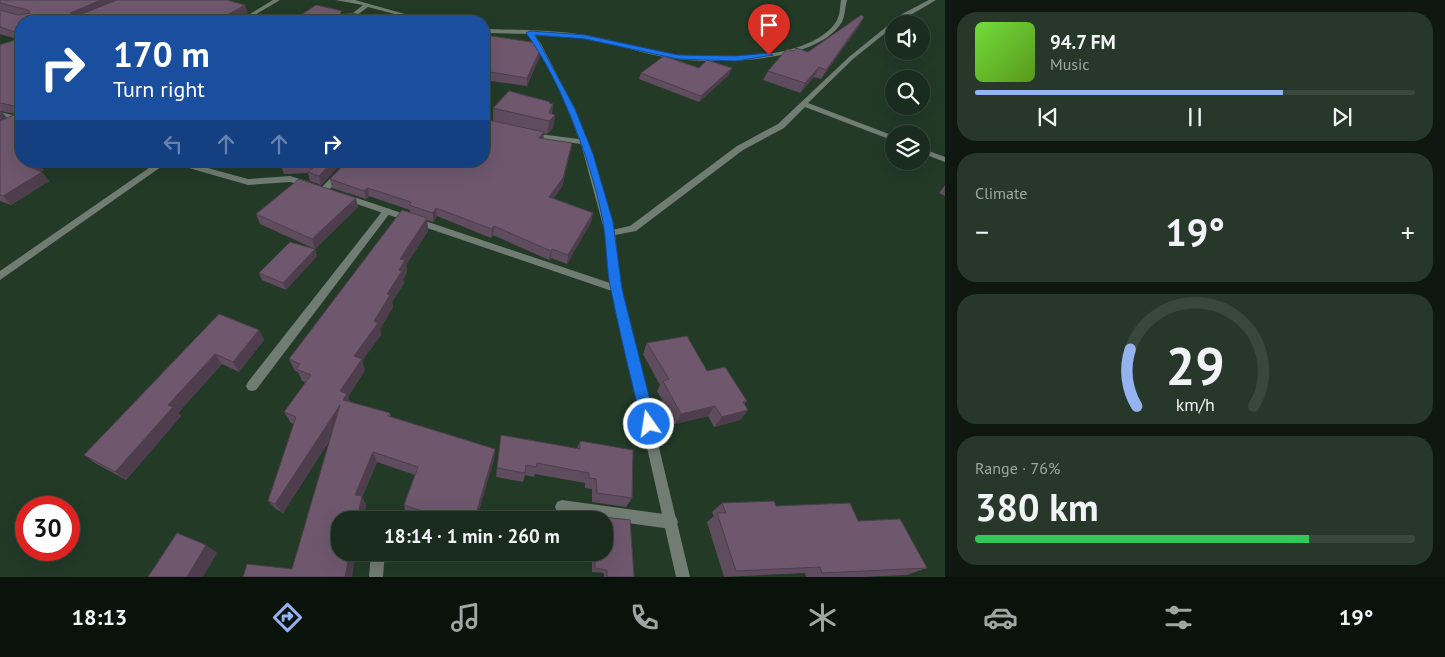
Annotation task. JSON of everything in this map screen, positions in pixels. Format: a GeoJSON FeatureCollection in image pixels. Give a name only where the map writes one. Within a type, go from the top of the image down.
{"type":"FeatureCollection","features":[{"type":"Feature","properties":{"kind":"street"},"geometry":{"type":"LineString","coordinates":[[251,15],[277,0]]}},
{"type":"Feature","properties":{"kind":"street"},"geometry":{"type":"LineString","coordinates":[[338,0],[367,5],[404,15]]}},
{"type":"Feature","properties":{"kind":"street"},"geometry":{"type":"LineString","coordinates":[[490,31],[585,37],[678,57],[708,59],[759,57],[801,47],[832,32],[841,16],[844,0]]}},
{"type":"Feature","properties":{"kind":"street"},"geometry":{"type":"LineString","coordinates":[[610,233],[633,229],[740,148],[781,126],[851,58],[904,15],[932,0]]}},
{"type":"Feature","properties":{"kind":"street"},"geometry":{"type":"LineString","coordinates":[[354,15],[367,5]]}},
{"type":"Feature","properties":{"kind":"street"},"geometry":{"type":"LineString","coordinates":[[530,33],[545,57],[584,142],[610,233],[616,289],[683,577]]}},
{"type":"Feature","properties":{"kind":"street"},"geometry":{"type":"LineString","coordinates":[[804,104],[885,136]]}},
{"type":"Feature","properties":{"kind":"street"},"geometry":{"type":"LineString","coordinates":[[0,114],[15,118]]}},
{"type":"Feature","properties":{"kind":"street"},"geometry":{"type":"LineString","coordinates":[[7,126],[15,123]]}},
{"type":"Feature","properties":{"kind":"street"},"geometry":{"type":"LineString","coordinates":[[520,132],[546,138],[584,142]]}},
{"type":"Feature","properties":{"kind":"street"},"geometry":{"type":"LineString","coordinates":[[930,154],[945,160]]}},
{"type":"Feature","properties":{"kind":"street"},"geometry":{"type":"LineString","coordinates":[[0,276],[156,167]]}},
{"type":"Feature","properties":{"kind":"street"},"geometry":{"type":"LineString","coordinates":[[194,167],[248,182],[290,179],[616,289]]}},
{"type":"Feature","properties":{"kind":"street"},"geometry":{"type":"LineString","coordinates":[[324,190],[346,167]]}},
{"type":"Feature","properties":{"kind":"street"},"geometry":{"type":"LineString","coordinates":[[252,386],[387,211]]}},
{"type":"Feature","properties":{"kind":"street"},"geometry":{"type":"LineString","coordinates":[[562,507],[671,522]]}},
{"type":"Feature","properties":{"kind":"street"},"geometry":{"type":"LineString","coordinates":[[376,577],[377,561]]}},
{"type":"Feature","properties":{"kind":"building"},"geometry":{"type":"Polygon","coordinates":[[[0,0],[101,0],[70,13],[79,15],[18,15],[30,13],[28,10],[0,3],[0,0]]]}},
{"type":"Feature","properties":{"kind":"building"},"geometry":{"type":"Polygon","coordinates":[[[117,0],[227,0],[245,5],[227,15],[79,15],[117,0]]]}},
{"type":"Feature","properties":{"kind":"building"},"geometry":{"type":"Polygon","coordinates":[[[316,5],[342,11],[340,13],[342,15],[301,15],[316,5]]]}},
{"type":"Feature","properties":{"kind":"building"},"geometry":{"type":"Polygon","coordinates":[[[0,10],[18,15],[15,15],[15,32],[0,27],[0,10]]]}},
{"type":"Feature","properties":{"kind":"building"},"geometry":{"type":"Polygon","coordinates":[[[351,13],[362,15],[342,15],[351,13]]]}},
{"type":"Feature","properties":{"kind":"building"},"geometry":{"type":"Polygon","coordinates":[[[861,15],[864,17],[826,70],[819,67],[805,83],[768,71],[787,49],[794,51],[796,48],[808,52],[861,15]]]}},
{"type":"Feature","properties":{"kind":"building"},"geometry":{"type":"Polygon","coordinates":[[[490,36],[538,43],[541,48],[527,78],[490,72],[490,36]]]}},
{"type":"Feature","properties":{"kind":"building"},"geometry":{"type":"Polygon","coordinates":[[[15,40],[15,106],[0,103],[0,45],[15,40]]]}},
{"type":"Feature","properties":{"kind":"building"},"geometry":{"type":"Polygon","coordinates":[[[664,56],[699,68],[707,60],[732,68],[701,96],[641,73],[664,56]]]}},
{"type":"Feature","properties":{"kind":"building"},"geometry":{"type":"Polygon","coordinates":[[[509,91],[550,102],[553,104],[549,113],[555,115],[549,121],[493,108],[509,91]]]}},
{"type":"Feature","properties":{"kind":"building"},"geometry":{"type":"Polygon","coordinates":[[[15,114],[15,167],[30,167],[42,172],[3,196],[0,195],[0,121],[15,114]]]}},
{"type":"Feature","properties":{"kind":"building"},"geometry":{"type":"Polygon","coordinates":[[[490,120],[544,132],[539,138],[572,143],[563,178],[549,197],[593,213],[568,255],[552,249],[551,251],[494,226],[492,229],[436,208],[433,213],[409,205],[411,202],[368,188],[364,191],[330,179],[342,167],[490,167],[490,120]]]}},
{"type":"Feature","properties":{"kind":"building"},"geometry":{"type":"Polygon","coordinates":[[[314,167],[327,167],[319,176],[308,172],[314,167]]]}},
{"type":"Feature","properties":{"kind":"building"},"geometry":{"type":"Polygon","coordinates":[[[299,179],[356,198],[312,239],[256,214],[299,179]]]}},
{"type":"Feature","properties":{"kind":"building"},"geometry":{"type":"Polygon","coordinates":[[[402,210],[427,218],[400,259],[405,260],[399,270],[402,271],[387,294],[390,295],[374,321],[378,323],[354,356],[362,359],[340,391],[347,394],[343,400],[390,413],[388,416],[495,449],[477,511],[422,511],[404,505],[418,467],[373,452],[355,495],[362,496],[359,511],[331,511],[331,561],[348,561],[345,577],[243,577],[247,564],[292,569],[340,405],[275,504],[268,501],[296,417],[284,412],[311,375],[296,369],[300,364],[289,359],[402,210]]]}},
{"type":"Feature","properties":{"kind":"building"},"geometry":{"type":"Polygon","coordinates":[[[290,242],[315,249],[283,283],[259,273],[290,242]]]}},
{"type":"Feature","properties":{"kind":"building"},"geometry":{"type":"Polygon","coordinates":[[[219,314],[259,330],[233,362],[215,354],[168,405],[173,407],[115,472],[84,455],[219,314]]]}},
{"type":"Feature","properties":{"kind":"building"},"geometry":{"type":"Polygon","coordinates":[[[687,336],[707,371],[725,367],[747,401],[743,402],[748,410],[722,417],[715,406],[681,414],[663,381],[669,379],[647,343],[687,336]]]}},
{"type":"Feature","properties":{"kind":"building"},"geometry":{"type":"Polygon","coordinates":[[[501,435],[580,449],[580,441],[633,450],[632,498],[597,493],[596,479],[589,478],[589,473],[537,463],[536,467],[526,465],[525,473],[497,468],[501,435]]]}},
{"type":"Feature","properties":{"kind":"building"},"geometry":{"type":"Polygon","coordinates":[[[774,501],[776,506],[850,503],[858,521],[900,519],[927,568],[822,573],[820,567],[736,571],[717,513],[726,513],[722,503],[774,501]]]}},
{"type":"Feature","properties":{"kind":"building"},"geometry":{"type":"Polygon","coordinates":[[[613,518],[630,520],[634,577],[607,577],[607,570],[595,568],[595,561],[613,561],[613,518]]]}},
{"type":"Feature","properties":{"kind":"building"},"geometry":{"type":"Polygon","coordinates":[[[177,533],[206,545],[187,577],[148,577],[177,533]]]}},
{"type":"Feature","properties":{"kind":"route"},"geometry":{"type":"LineString","coordinates":[[649,424],[616,289],[608,222],[588,154],[571,109],[538,44],[530,33],[585,37],[678,57],[708,59],[769,55]]}}]}
